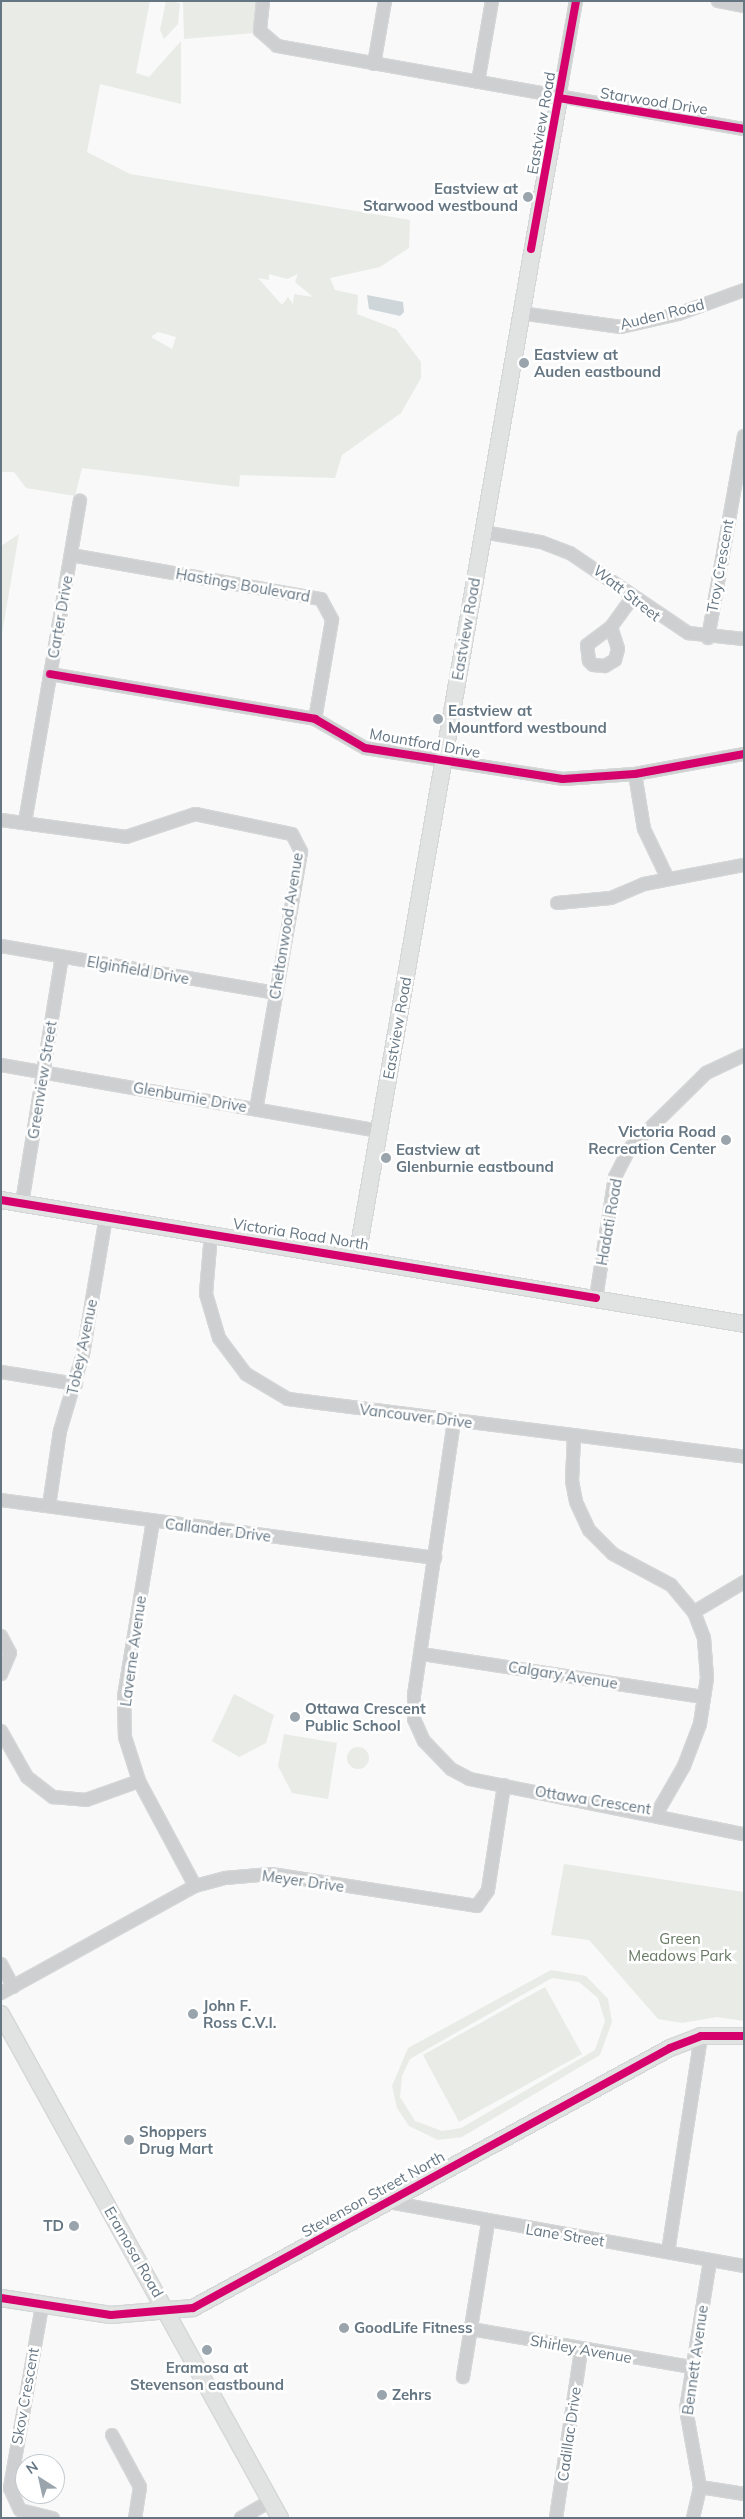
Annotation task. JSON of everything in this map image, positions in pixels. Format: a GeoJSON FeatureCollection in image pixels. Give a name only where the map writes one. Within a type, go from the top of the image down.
{"type":"FeatureCollection","features":[{"type":"Feature","properties":{"kind":"main road","name":"Eastview Road"},"geometry":{"type":"LineString","coordinates":[[357,1257],[520,313],[559,98]]}},
{"type":"Feature","properties":{"kind":"main road","name":"Victoria Road North"},"geometry":{"type":"LineString","coordinates":[[1,1200],[357,1257],[744,1324]]}},
{"type":"Feature","properties":{"kind":"main road","name":"Eramosa Road"},"geometry":{"type":"LineString","coordinates":[[1,2014],[169,2313],[280,2518]]}},
{"type":"Feature","properties":{"kind":"main road","name":"Stevenson Street North"},"geometry":{"type":"LineString","coordinates":[[1,2298],[42,2306],[111,2315],[169,2313],[193,2308],[670,2048],[701,2036],[744,2036]]}},
{"type":"Feature","properties":{"kind":"street","name":"Starwood Drive"},"geometry":{"type":"LineString","coordinates":[[263,1],[259,26],[272,44],[559,98],[744,129]]}},
{"type":"Feature","properties":{"kind":"street"},"geometry":{"type":"LineString","coordinates":[[374,64],[385,1]]}},
{"type":"Feature","properties":{"kind":"street"},"geometry":{"type":"LineString","coordinates":[[478,82],[492,1]]}},
{"type":"Feature","properties":{"kind":"street","name":"Eastview Road"},"geometry":{"type":"LineString","coordinates":[[559,98],[576,1]]}},
{"type":"Feature","properties":{"kind":"street"},"geometry":{"type":"LineString","coordinates":[[718,1],[744,6]]}},
{"type":"Feature","properties":{"kind":"street","name":"Auden Road"},"geometry":{"type":"LineString","coordinates":[[520,313],[621,327],[678,314],[744,290]]}},
{"type":"Feature","properties":{"kind":"street","name":"Troy Crescent"},"geometry":{"type":"LineString","coordinates":[[708,638],[744,436]]}},
{"type":"Feature","properties":{"kind":"street","name":"Carter Drive"},"geometry":{"type":"LineString","coordinates":[[25,822],[80,501]]}},
{"type":"Feature","properties":{"kind":"street","name":"Watt Street"},"geometry":{"type":"LineString","coordinates":[[483,532],[541,542],[570,553],[600,569],[667,623],[708,638],[744,639]]}},
{"type":"Feature","properties":{"kind":"street","name":"Hastings Boulevard"},"geometry":{"type":"LineString","coordinates":[[71,555],[321,599],[332,620],[316,718]]}},
{"type":"Feature","properties":{"kind":"street"},"geometry":{"type":"LineString","coordinates":[[610,626],[633,596]]}},
{"type":"Feature","properties":{"kind":"street","name":"Mountford Drive"},"geometry":{"type":"LineString","coordinates":[[50,674],[316,718],[365,748],[443,762],[563,779],[635,774],[744,754]]}},
{"type":"Feature","properties":{"kind":"street"},"geometry":{"type":"LineString","coordinates":[[635,774],[644,829],[668,879]]}},
{"type":"Feature","properties":{"kind":"street","name":"Cheltonwood Avenue"},"geometry":{"type":"LineString","coordinates":[[1,820],[126,837],[195,814],[292,834],[301,852],[256,1108]]}},
{"type":"Feature","properties":{"kind":"street"},"geometry":{"type":"LineString","coordinates":[[557,903],[611,898],[668,879],[744,865]]}},
{"type":"Feature","properties":{"kind":"street","name":"Elginfield Drive"},"geometry":{"type":"LineString","coordinates":[[1,946],[275,993]]}},
{"type":"Feature","properties":{"kind":"street","name":"Greenview Street"},"geometry":{"type":"LineString","coordinates":[[22,1203],[62,957]]}},
{"type":"Feature","properties":{"kind":"street","name":"Hadati Road"},"geometry":{"type":"LineString","coordinates":[[596,1298],[616,1177],[629,1149],[706,1073],[744,1055]]}},
{"type":"Feature","properties":{"kind":"street","name":"Glenburnie Drive"},"geometry":{"type":"LineString","coordinates":[[1,1065],[380,1131]]}},
{"type":"Feature","properties":{"kind":"street","name":"Tobey Avenue"},"geometry":{"type":"LineString","coordinates":[[49,1506],[60,1431],[76,1384],[106,1216]]}},
{"type":"Feature","properties":{"kind":"street","name":"Vancouver Drive"},"geometry":{"type":"LineString","coordinates":[[211,1234],[206,1273],[211,1320],[231,1359],[246,1374],[288,1399],[744,1457]]}},
{"type":"Feature","properties":{"kind":"street"},"geometry":{"type":"LineString","coordinates":[[1,1372],[76,1384]]}},
{"type":"Feature","properties":{"kind":"street","name":"Ottawa Crescent"},"geometry":{"type":"LineString","coordinates":[[454,1421],[422,1654],[414,1696],[414,1719],[424,1741],[451,1769],[470,1779],[657,1813],[693,1747],[704,1697],[708,1659],[694,1612],[672,1585],[613,1554],[589,1530],[576,1502],[572,1481],[574,1436]]}},
{"type":"Feature","properties":{"kind":"street","name":"Callander Drive"},"geometry":{"type":"LineString","coordinates":[[1,1500],[434,1558]]}},
{"type":"Feature","properties":{"kind":"street","name":"Laverne Avenue"},"geometry":{"type":"LineString","coordinates":[[152,1521],[124,1697],[125,1737],[139,1781],[195,1886]]}},
{"type":"Feature","properties":{"kind":"street"},"geometry":{"type":"LineString","coordinates":[[694,1612],[744,1582]]}},
{"type":"Feature","properties":{"kind":"street"},"geometry":{"type":"LineString","coordinates":[[1,1636],[10,1653],[1,1674]]}},
{"type":"Feature","properties":{"kind":"street","name":"Calgary Avenue"},"geometry":{"type":"LineString","coordinates":[[422,1654],[704,1697]]}},
{"type":"Feature","properties":{"kind":"street"},"geometry":{"type":"LineString","coordinates":[[1,1731],[27,1777],[53,1797],[80,1801],[139,1781]]}},
{"type":"Feature","properties":{"kind":"street","name":"Meyer Drive"},"geometry":{"type":"LineString","coordinates":[[1,1993],[195,1886],[271,1874],[477,1906],[488,1890],[504,1785]]}},
{"type":"Feature","properties":{"kind":"street"},"geometry":{"type":"LineString","coordinates":[[657,1813],[744,1834]]}},
{"type":"Feature","properties":{"kind":"street"},"geometry":{"type":"LineString","coordinates":[[1,1964],[13,1987]]}},
{"type":"Feature","properties":{"kind":"street"},"geometry":{"type":"LineString","coordinates":[[668,2252],[701,2036]]}},
{"type":"Feature","properties":{"kind":"street","name":"Lane Street"},"geometry":{"type":"LineString","coordinates":[[388,2202],[488,2222],[744,2266]]}},
{"type":"Feature","properties":{"kind":"street"},"geometry":{"type":"LineString","coordinates":[[463,2377],[488,2222]]}},
{"type":"Feature","properties":{"kind":"street","name":"Bennett Avenue"},"geometry":{"type":"LineString","coordinates":[[693,2518],[700,2487],[686,2409],[710,2261]]}},
{"type":"Feature","properties":{"kind":"street","name":"Skov Crescent"},"geometry":{"type":"LineString","coordinates":[[42,2306],[10,2488],[20,2510],[53,2518]]}},
{"type":"Feature","properties":{"kind":"street","name":"Shirley Avenue"},"geometry":{"type":"LineString","coordinates":[[471,2329],[581,2350],[692,2367]]}},
{"type":"Feature","properties":{"kind":"street","name":"Cadillac Drive"},"geometry":{"type":"LineString","coordinates":[[556,2518],[581,2350]]}},
{"type":"Feature","properties":{"kind":"street"},"geometry":{"type":"LineString","coordinates":[[112,2435],[140,2487],[135,2518]]}},
{"type":"Feature","properties":{"kind":"street"},"geometry":{"type":"LineString","coordinates":[[700,2487],[744,2494]]}},
{"type":"Feature","properties":{"kind":"street"},"geometry":{"type":"LineString","coordinates":[[240,2518],[271,2501]]}},
{"type":"Feature","properties":{"kind":"green space"},"geometry":{"type":"Polygon","coordinates":[[[1,1],[150,1],[136,73],[149,77],[181,41],[181,104],[100,84],[87,152],[130,174],[410,220],[409,248],[380,267],[330,278],[335,290],[358,295],[357,314],[396,329],[421,362],[421,378],[401,413],[342,455],[335,478],[240,475],[239,487],[82,468],[75,496],[26,488],[14,472],[1,472],[1,1]],[[269,274],[269,280],[258,278],[282,305],[288,297],[293,304],[294,294],[313,297],[295,282],[298,274],[287,279],[269,274]],[[158,332],[151,337],[172,349],[176,337],[158,332]]]}},
{"type":"Feature","properties":{"kind":"green space"},"geometry":{"type":"Polygon","coordinates":[[[166,1],[180,3],[178,24],[164,39],[160,30],[166,1]]]}},
{"type":"Feature","properties":{"kind":"green space"},"geometry":{"type":"Polygon","coordinates":[[[183,1],[257,1],[254,33],[184,39],[183,1]]]}},
{"type":"Feature","properties":{"kind":"green space"},"geometry":{"type":"Polygon","coordinates":[[[19,534],[1,639],[1,546],[19,534]]]}},
{"type":"Feature","properties":{"kind":"green space"},"geometry":{"type":"Polygon","coordinates":[[[234,1694],[274,1715],[266,1743],[239,1757],[212,1741],[234,1694]]]}},
{"type":"Feature","properties":{"kind":"green space"},"geometry":{"type":"Polygon","coordinates":[[[284,1734],[337,1743],[328,1799],[292,1793],[278,1766],[284,1734]]]}},
{"type":"Feature","properties":{"kind":"green space"},"geometry":{"type":"Polygon","coordinates":[[[358,1747],[366,1750],[369,1758],[366,1766],[358,1769],[350,1766],[347,1758],[350,1750],[358,1747]]]}},
{"type":"Feature","properties":{"kind":"green space","name":"Green Meadows Park"},"geometry":{"type":"Polygon","coordinates":[[[564,1864],[744,1892],[744,2021],[717,2017],[682,2023],[658,2019],[589,1940],[551,1935],[564,1864]]]}},
{"type":"Feature","properties":{"kind":"green space"},"geometry":{"type":"Polygon","coordinates":[[[551,1970],[586,1976],[608,1999],[612,2022],[600,2055],[462,2137],[438,2140],[409,2126],[397,2108],[392,2086],[408,2048],[551,1970]],[[552,1978],[410,2059],[402,2076],[400,2097],[415,2121],[442,2131],[461,2128],[595,2050],[605,2021],[598,1998],[579,1982],[552,1978]]]}},
{"type":"Feature","properties":{"kind":"green space"},"geometry":{"type":"Polygon","coordinates":[[[545,1987],[582,2054],[459,2122],[423,2055],[545,1987]]]}},
{"type":"Feature","properties":{"kind":"shaded area"},"geometry":{"type":"Polygon","coordinates":[[[367,295],[403,302],[404,312],[400,316],[369,309],[367,295]]]}},
{"type":"Feature","properties":{"kind":"cycle path"},"geometry":{"type":"LineString","coordinates":[[531,249],[576,1]]}},
{"type":"Feature","properties":{"kind":"cycle path"},"geometry":{"type":"LineString","coordinates":[[559,98],[744,129]]}},
{"type":"Feature","properties":{"kind":"cycle path"},"geometry":{"type":"LineString","coordinates":[[50,674],[315,719],[365,748],[563,779],[635,774],[744,754]]}},
{"type":"Feature","properties":{"kind":"cycle path"},"geometry":{"type":"LineString","coordinates":[[1,1200],[596,1298]]}},
{"type":"Feature","properties":{"kind":"cycle path"},"geometry":{"type":"LineString","coordinates":[[1,2298],[111,2315],[193,2308],[670,2048],[701,2036],[744,2036]]}},
{"type":"Feature","properties":{"kind":"place","name":"Eastview at Starwood westbound"},"geometry":{"type":"Point","coordinates":[528,197]}},
{"type":"Feature","properties":{"kind":"place","name":"Eastview at Auden eastbound"},"geometry":{"type":"Point","coordinates":[524,363]}},
{"type":"Feature","properties":{"kind":"place","name":"Eastview at Mountford westbound"},"geometry":{"type":"Point","coordinates":[438,719]}},
{"type":"Feature","properties":{"kind":"place","name":"Victoria Road Recreation Center"},"geometry":{"type":"Point","coordinates":[726,1140]}},
{"type":"Feature","properties":{"kind":"place","name":"Eastview at Glenburnie eastbound"},"geometry":{"type":"Point","coordinates":[386,1158]}},
{"type":"Feature","properties":{"kind":"place","name":"Ottawa Crescent Public School"},"geometry":{"type":"Point","coordinates":[295,1717]}},
{"type":"Feature","properties":{"kind":"place","name":"John F. Ross C.V.I."},"geometry":{"type":"Point","coordinates":[193,2014]}},
{"type":"Feature","properties":{"kind":"place","name":"Shoppers Drug Mart"},"geometry":{"type":"Point","coordinates":[129,2140]}},
{"type":"Feature","properties":{"kind":"place","name":"TD"},"geometry":{"type":"Point","coordinates":[74,2226]}},
{"type":"Feature","properties":{"kind":"place","name":"GoodLife Fitness"},"geometry":{"type":"Point","coordinates":[344,2328]}},
{"type":"Feature","properties":{"kind":"place","name":"Eramosa at Stevenson eastbound"},"geometry":{"type":"Point","coordinates":[207,2350]}},
{"type":"Feature","properties":{"kind":"place","name":"Zehrs"},"geometry":{"type":"Point","coordinates":[382,2395]}}]}
